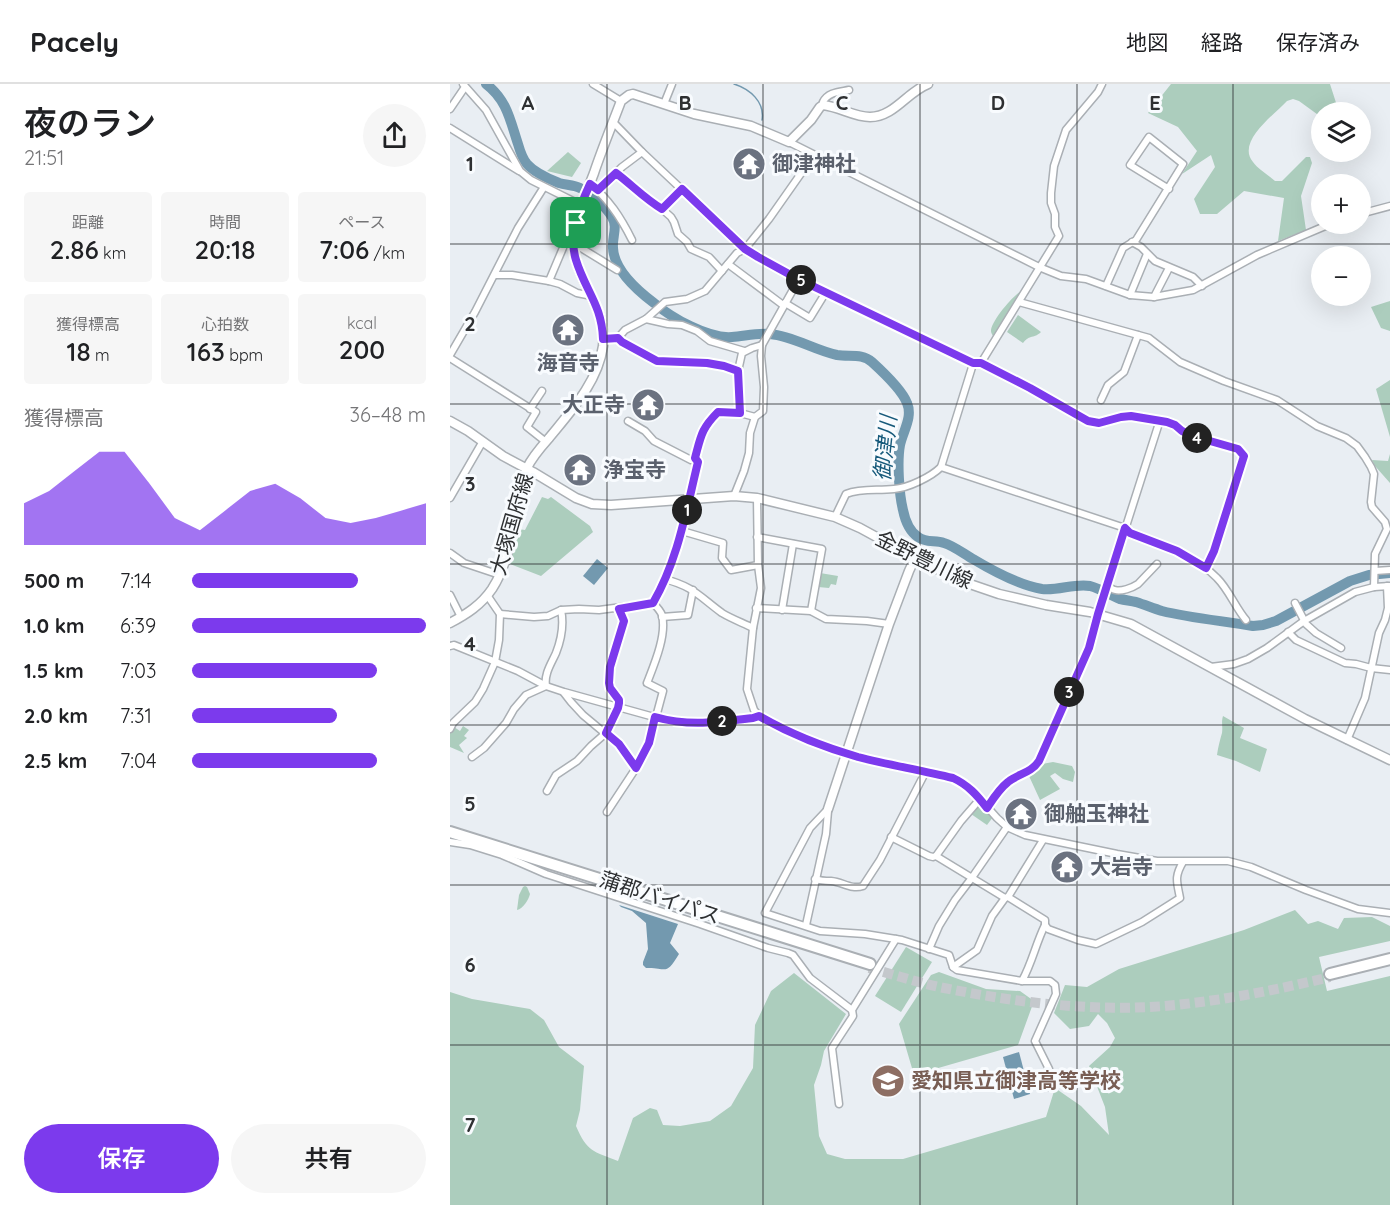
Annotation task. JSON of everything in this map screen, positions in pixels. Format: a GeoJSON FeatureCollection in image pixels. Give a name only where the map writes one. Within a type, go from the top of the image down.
{"type":"FeatureCollection","features":[{"type":"Feature","properties":{"kind":"highway","name":"蒲郡バイパス"},"geometry":{"type":"LineString","coordinates":[[450,833],[869,966]]}},
{"type":"Feature","properties":{"kind":"highway"},"geometry":{"type":"LineString","coordinates":[[1330,976],[1390,961]]}},
{"type":"Feature","properties":{"kind":"main road"},"geometry":{"type":"LineString","coordinates":[[621,102],[633,94],[694,114],[752,126],[789,142],[824,105],[860,116],[877,117],[890,112],[912,93],[928,84]]}},
{"type":"Feature","properties":{"kind":"main road","name":"大塚国府線"},"geometry":{"type":"LineString","coordinates":[[450,623],[475,608],[500,575],[527,469],[595,376],[600,362],[603,339],[600,315],[577,265],[573,250],[574,228],[621,102]]}},
{"type":"Feature","properties":{"kind":"main road","name":"金野豊川線"},"geometry":{"type":"LineString","coordinates":[[450,421],[503,456],[576,498],[592,504],[620,505],[734,496],[757,498],[835,518],[860,528],[962,581],[999,594],[1046,605],[1099,609],[1131,624],[1305,719],[1390,760]]}},
{"type":"Feature","properties":{"kind":"main road"},"geometry":{"type":"LineString","coordinates":[[828,809],[889,624],[915,558]]}},
{"type":"Feature","properties":{"kind":"street"},"geometry":{"type":"LineString","coordinates":[[593,84],[621,102]]}},
{"type":"Feature","properties":{"kind":"street"},"geometry":{"type":"LineString","coordinates":[[606,91],[610,84]]}},
{"type":"Feature","properties":{"kind":"street"},"geometry":{"type":"LineString","coordinates":[[664,104],[672,84]]}},
{"type":"Feature","properties":{"kind":"street"},"geometry":{"type":"LineString","coordinates":[[835,518],[846,494],[857,489],[902,488],[934,474],[941,467],[977,363],[1059,236],[1051,203],[1054,166],[1066,130],[1102,84]]}},
{"type":"Feature","properties":{"kind":"street"},"geometry":{"type":"LineString","coordinates":[[450,109],[464,85],[486,110],[520,171]]}},
{"type":"Feature","properties":{"kind":"street"},"geometry":{"type":"LineString","coordinates":[[824,105],[823,102],[827,96],[849,90]]}},
{"type":"Feature","properties":{"kind":"street"},"geometry":{"type":"LineString","coordinates":[[613,122],[745,249],[798,279],[1030,388],[1088,421],[1099,423],[1131,416],[1160,420],[1175,425],[1196,437],[1238,449],[1244,456],[1214,551],[1206,568]]}},
{"type":"Feature","properties":{"kind":"street"},"geometry":{"type":"LineString","coordinates":[[450,128],[531,180],[581,205]]}},
{"type":"Feature","properties":{"kind":"street"},"geometry":{"type":"LineString","coordinates":[[1106,286],[1123,248],[1136,240],[1169,189],[1183,164],[1149,137],[1130,165],[1169,189]]}},
{"type":"Feature","properties":{"kind":"street"},"geometry":{"type":"LineString","coordinates":[[789,142],[1039,267],[1061,276],[1080,278],[1130,295],[1154,297],[1193,290],[1257,255],[1311,232]]}},
{"type":"Feature","properties":{"kind":"street"},"geometry":{"type":"LineString","coordinates":[[598,190],[642,152]]}},
{"type":"Feature","properties":{"kind":"street"},"geometry":{"type":"LineString","coordinates":[[618,338],[624,330],[646,319],[664,302],[687,298],[705,291],[737,253],[745,249],[769,219],[814,154]]}},
{"type":"Feature","properties":{"kind":"street"},"geometry":{"type":"LineString","coordinates":[[616,173],[646,199],[662,209],[674,222],[678,234],[691,249],[709,257],[722,272]]}},
{"type":"Feature","properties":{"kind":"street"},"geometry":{"type":"LineString","coordinates":[[544,187],[518,228],[450,356],[536,412],[527,426],[546,442]]}},
{"type":"Feature","properties":{"kind":"street"},"geometry":{"type":"LineString","coordinates":[[587,189],[598,190],[606,197],[632,240]]}},
{"type":"Feature","properties":{"kind":"street"},"geometry":{"type":"LineString","coordinates":[[662,209],[682,189]]}},
{"type":"Feature","properties":{"kind":"street"},"geometry":{"type":"LineString","coordinates":[[1371,211],[1390,206]]}},
{"type":"Feature","properties":{"kind":"street"},"geometry":{"type":"LineString","coordinates":[[549,281],[568,236],[574,228]]}},
{"type":"Feature","properties":{"kind":"street"},"geometry":{"type":"LineString","coordinates":[[1132,242],[1141,247],[1155,261],[1192,278],[1202,286]]}},
{"type":"Feature","properties":{"kind":"street"},"geometry":{"type":"LineString","coordinates":[[573,243],[617,270]]}},
{"type":"Feature","properties":{"kind":"street"},"geometry":{"type":"LineString","coordinates":[[1130,295],[1148,254]]}},
{"type":"Feature","properties":{"kind":"street"},"geometry":{"type":"LineString","coordinates":[[728,264],[784,304],[810,318],[826,292]]}},
{"type":"Feature","properties":{"kind":"street"},"geometry":{"type":"LineString","coordinates":[[1154,297],[1169,268]]}},
{"type":"Feature","properties":{"kind":"street"},"geometry":{"type":"LineString","coordinates":[[495,275],[512,275],[549,281],[577,293],[592,296]]}},
{"type":"Feature","properties":{"kind":"street"},"geometry":{"type":"LineString","coordinates":[[734,496],[749,453],[750,433],[755,417],[764,411],[762,345],[798,279]]}},
{"type":"Feature","properties":{"kind":"street"},"geometry":{"type":"LineString","coordinates":[[1018,302],[1153,340],[1180,362],[1224,381],[1277,399],[1317,426],[1346,438],[1357,446],[1374,474],[1372,507],[1385,522],[1387,529],[1376,550],[1374,585]]}},
{"type":"Feature","properties":{"kind":"street"},"geometry":{"type":"LineString","coordinates":[[646,319],[682,325],[710,341],[744,351],[762,345]]}},
{"type":"Feature","properties":{"kind":"street"},"geometry":{"type":"LineString","coordinates":[[1101,400],[1108,385],[1124,372],[1138,335]]}},
{"type":"Feature","properties":{"kind":"street"},"geometry":{"type":"LineString","coordinates":[[603,339],[618,338],[657,361],[707,363],[738,371]]}},
{"type":"Feature","properties":{"kind":"street"},"geometry":{"type":"LineString","coordinates":[[740,413],[738,371],[744,351]]}},
{"type":"Feature","properties":{"kind":"street"},"geometry":{"type":"LineString","coordinates":[[530,409],[542,391]]}},
{"type":"Feature","properties":{"kind":"street"},"geometry":{"type":"LineString","coordinates":[[653,603],[670,570],[682,531],[698,462],[695,458],[703,429],[718,412],[740,413],[755,417]]}},
{"type":"Feature","properties":{"kind":"street"},"geometry":{"type":"LineString","coordinates":[[987,808],[999,789],[1010,780],[1028,773],[1039,761],[1089,648],[1099,609],[1160,420]]}},
{"type":"Feature","properties":{"kind":"street"},"geometry":{"type":"LineString","coordinates":[[628,421],[645,431],[654,441],[691,460],[695,458]]}},
{"type":"Feature","properties":{"kind":"street"},"geometry":{"type":"LineString","coordinates":[[450,498],[483,441]]}},
{"type":"Feature","properties":{"kind":"street"},"geometry":{"type":"LineString","coordinates":[[941,467],[1125,528],[1130,533],[1177,551],[1206,568],[1217,578],[1246,620]]}},
{"type":"Feature","properties":{"kind":"street"},"geometry":{"type":"LineString","coordinates":[[757,498],[758,565],[761,588],[753,628],[747,689],[759,716],[798,736],[846,753],[960,781],[973,790],[987,808],[1007,827],[1025,836],[1157,861],[1228,861],[1260,870],[1358,909],[1390,912]]}},
{"type":"Feature","properties":{"kind":"street"},"geometry":{"type":"LineString","coordinates":[[682,531],[723,543],[722,558],[731,570],[758,565]]}},
{"type":"Feature","properties":{"kind":"street"},"geometry":{"type":"LineString","coordinates":[[758,537],[822,549],[811,611]]}},
{"type":"Feature","properties":{"kind":"street"},"geometry":{"type":"LineString","coordinates":[[782,609],[793,544]]}},
{"type":"Feature","properties":{"kind":"street"},"geometry":{"type":"LineString","coordinates":[[450,553],[464,563],[500,575]]}},
{"type":"Feature","properties":{"kind":"street"},"geometry":{"type":"LineString","coordinates":[[1106,587],[1114,590],[1134,587],[1157,564]]}},
{"type":"Feature","properties":{"kind":"street"},"geometry":{"type":"LineString","coordinates":[[1375,571],[1390,570]]}},
{"type":"Feature","properties":{"kind":"street"},"geometry":{"type":"LineString","coordinates":[[664,579],[680,583],[693,590],[723,613],[753,628]]}},
{"type":"Feature","properties":{"kind":"street"},"geometry":{"type":"LineString","coordinates":[[1210,667],[1234,664],[1248,659],[1268,648],[1304,621],[1347,596],[1374,585],[1389,586],[1388,608],[1379,633],[1365,698],[1347,740]]}},
{"type":"Feature","properties":{"kind":"street"},"geometry":{"type":"LineString","coordinates":[[662,617],[688,615],[693,590]]}},
{"type":"Feature","properties":{"kind":"street"},"geometry":{"type":"LineString","coordinates":[[451,723],[475,702],[495,662],[500,614],[487,595]]}},
{"type":"Feature","properties":{"kind":"street"},"geometry":{"type":"LineString","coordinates":[[450,596],[461,617]]}},
{"type":"Feature","properties":{"kind":"street"},"geometry":{"type":"LineString","coordinates":[[500,614],[534,618],[548,616],[561,610],[619,609],[653,603]]}},
{"type":"Feature","properties":{"kind":"street"},"geometry":{"type":"LineString","coordinates":[[607,812],[636,768],[649,743],[663,691],[647,683],[659,650],[662,617],[653,603]]}},
{"type":"Feature","properties":{"kind":"street"},"geometry":{"type":"LineString","coordinates":[[1295,603],[1305,624],[1341,648]]}},
{"type":"Feature","properties":{"kind":"street"},"geometry":{"type":"LineString","coordinates":[[756,608],[811,611],[826,619],[889,624]]}},
{"type":"Feature","properties":{"kind":"street"},"geometry":{"type":"LineString","coordinates":[[547,790],[556,775],[577,760],[606,733],[618,708],[619,700],[609,683],[610,667],[624,621],[619,609]]}},
{"type":"Feature","properties":{"kind":"street"},"geometry":{"type":"LineString","coordinates":[[546,686],[545,678],[557,651],[561,634],[563,619],[561,610]]}},
{"type":"Feature","properties":{"kind":"street"},"geometry":{"type":"LineString","coordinates":[[1288,632],[1296,640],[1345,663],[1390,670]]}},
{"type":"Feature","properties":{"kind":"street"},"geometry":{"type":"LineString","coordinates":[[450,646],[454,645],[518,671],[546,686],[672,722],[695,724],[759,716]]}},
{"type":"Feature","properties":{"kind":"street"},"geometry":{"type":"LineString","coordinates":[[472,757],[484,748],[506,723],[526,695],[546,686]]}},
{"type":"Feature","properties":{"kind":"street"},"geometry":{"type":"LineString","coordinates":[[564,692],[583,715],[619,744],[636,768]]}},
{"type":"Feature","properties":{"kind":"street"},"geometry":{"type":"LineString","coordinates":[[815,879],[823,882],[832,881],[853,888],[863,886],[880,860],[926,771]]}},
{"type":"Feature","properties":{"kind":"street"},"geometry":{"type":"LineString","coordinates":[[936,856],[980,799]]}},
{"type":"Feature","properties":{"kind":"street"},"geometry":{"type":"LineString","coordinates":[[806,925],[826,834],[828,809]]}},
{"type":"Feature","properties":{"kind":"street"},"geometry":{"type":"LineString","coordinates":[[828,809],[810,828],[765,912],[820,931],[866,934],[896,939],[949,956],[953,967],[957,970],[1022,981],[1050,981],[1055,985],[1056,994],[1035,1041],[1049,1070],[1049,1087]]}},
{"type":"Feature","properties":{"kind":"street"},"geometry":{"type":"LineString","coordinates":[[929,949],[942,921],[961,891],[1007,827]]}},
{"type":"Feature","properties":{"kind":"street"},"geometry":{"type":"LineString","coordinates":[[891,837],[929,856],[936,856],[971,879],[1045,920],[1029,968],[1022,981]]}},
{"type":"Feature","properties":{"kind":"street"},"geometry":{"type":"LineString","coordinates":[[953,967],[977,950],[992,916],[1043,840]]}},
{"type":"Feature","properties":{"kind":"street"},"geometry":{"type":"LineString","coordinates":[[450,842],[470,845],[502,855],[546,874],[793,956],[810,978],[852,1010],[854,1016],[831,1048],[839,1104]]}},
{"type":"Feature","properties":{"kind":"street"},"geometry":{"type":"LineString","coordinates":[[1045,925],[1048,929],[1096,944],[1143,922],[1180,898],[1176,878],[1183,862]]}},
{"type":"Feature","properties":{"kind":"street"},"geometry":{"type":"LineString","coordinates":[[852,1010],[896,939]]}},
{"type":"Feature","properties":{"kind":"green space"},"geometry":{"type":"Polygon","coordinates":[[[1171,84],[1330,84],[1336,102],[1311,102],[1311,110],[1299,101],[1293,99],[1287,101],[1259,129],[1249,146],[1249,154],[1253,162],[1275,181],[1282,181],[1306,157],[1310,157],[1312,163],[1301,196],[1306,230],[1278,241],[1284,198],[1244,191],[1217,214],[1200,214],[1194,199],[1215,167],[1211,155],[1182,174],[1197,151],[1178,127],[1148,113],[1171,84]]]}},
{"type":"Feature","properties":{"kind":"green space"},"geometry":{"type":"Polygon","coordinates":[[[568,152],[581,163],[572,177],[547,171],[568,152]]]}},
{"type":"Feature","properties":{"kind":"green space"},"geometry":{"type":"Polygon","coordinates":[[[1023,290],[993,336],[992,326],[999,314],[1023,290]]]}},
{"type":"Feature","properties":{"kind":"green space"},"geometry":{"type":"Polygon","coordinates":[[[1390,301],[1390,331],[1381,328],[1371,307],[1390,301]]]}},
{"type":"Feature","properties":{"kind":"green space"},"geometry":{"type":"Polygon","coordinates":[[[1018,315],[1041,332],[1023,343],[1007,332],[1018,315]]]}},
{"type":"Feature","properties":{"kind":"green space"},"geometry":{"type":"Polygon","coordinates":[[[1390,380],[1390,437],[1376,389],[1390,380]]]}},
{"type":"Feature","properties":{"kind":"green space"},"geometry":{"type":"Polygon","coordinates":[[[1390,454],[1390,483],[1372,460],[1388,461],[1390,454]]]}},
{"type":"Feature","properties":{"kind":"green space"},"geometry":{"type":"Polygon","coordinates":[[[542,497],[548,499],[551,497],[590,526],[593,532],[541,576],[510,564],[518,529],[525,530],[542,497]]]}},
{"type":"Feature","properties":{"kind":"green space"},"geometry":{"type":"Polygon","coordinates":[[[820,573],[838,576],[836,585],[831,584],[829,588],[818,587],[820,573]]]}},
{"type":"Feature","properties":{"kind":"green space"},"geometry":{"type":"Polygon","coordinates":[[[1223,716],[1244,728],[1240,738],[1267,749],[1260,772],[1217,755],[1223,716]]]}},
{"type":"Feature","properties":{"kind":"green space"},"geometry":{"type":"Polygon","coordinates":[[[463,726],[469,730],[464,736],[467,738],[459,745],[464,753],[450,747],[450,732],[454,727],[460,731],[463,726]]]}},
{"type":"Feature","properties":{"kind":"green space"},"geometry":{"type":"Polygon","coordinates":[[[1053,762],[1072,766],[1075,772],[1073,782],[1055,773],[1050,776],[1060,789],[1040,800],[1029,776],[1042,764],[1053,762]]]}},
{"type":"Feature","properties":{"kind":"green space"},"geometry":{"type":"Polygon","coordinates":[[[978,805],[981,805],[993,817],[987,825],[971,814],[978,805]]]}},
{"type":"Feature","properties":{"kind":"green space"},"geometry":{"type":"Polygon","coordinates":[[[525,886],[530,894],[523,906],[517,910],[519,895],[525,886]]]}},
{"type":"Feature","properties":{"kind":"green space"},"geometry":{"type":"Polygon","coordinates":[[[1295,910],[1308,924],[1318,921],[1338,929],[1344,918],[1372,917],[1390,926],[1390,941],[1319,957],[1327,991],[1390,976],[1390,1205],[450,1205],[450,992],[472,999],[530,1009],[544,1020],[559,1047],[584,1066],[580,1110],[576,1126],[580,1135],[592,1150],[618,1161],[633,1118],[650,1108],[657,1110],[663,1125],[680,1126],[710,1121],[731,1106],[753,1068],[755,1025],[771,991],[794,973],[846,1014],[824,1051],[814,1085],[819,1136],[827,1154],[845,1159],[903,1159],[1046,1117],[1055,1088],[1081,1106],[1109,1135],[1105,1107],[1089,1066],[1110,1047],[1115,1038],[1107,1023],[1098,1014],[1089,1026],[1070,1029],[1054,1013],[1065,985],[1087,987],[1119,969],[1244,930],[1295,910]]]}},
{"type":"Feature","properties":{"kind":"green space"},"geometry":{"type":"Polygon","coordinates":[[[906,947],[932,962],[901,1012],[875,996],[906,947]]]}},
{"type":"Feature","properties":{"kind":"green space"},"geometry":{"type":"Polygon","coordinates":[[[939,972],[986,989],[1020,991],[1034,1001],[1018,1045],[914,1075],[899,1024],[931,975],[939,972]]]}},
{"type":"Feature","properties":{"kind":"water"},"geometry":{"type":"Polygon","coordinates":[[[597,559],[608,568],[594,585],[583,576],[597,559]]]}},
{"type":"Feature","properties":{"kind":"water"},"geometry":{"type":"Polygon","coordinates":[[[619,905],[678,924],[670,943],[679,954],[671,966],[665,969],[646,968],[643,965],[648,949],[646,923],[632,911],[619,905]]]}},
{"type":"Feature","properties":{"kind":"water"},"geometry":{"type":"Polygon","coordinates":[[[1019,1052],[1030,1094],[1014,1099],[1003,1057],[1019,1052]]]}},
{"type":"Feature","properties":{"kind":"waterway","name":"御津川"},"geometry":{"type":"LineString","coordinates":[[486,84],[503,104],[521,154],[527,164],[559,183],[584,190],[609,213],[615,225],[614,256],[622,272],[634,286],[662,309],[680,321],[712,335],[722,337],[779,335],[837,355],[864,357],[887,376],[901,393],[909,408],[899,452],[900,487],[906,521],[912,532],[921,539],[948,544],[997,573],[1033,587],[1048,589],[1078,585],[1090,586],[1120,599],[1162,611],[1253,626],[1276,621],[1350,581],[1369,575],[1390,573]]}},
{"type":"Feature","properties":{"kind":"waterway"},"geometry":{"type":"LineString","coordinates":[[734,84],[746,89],[759,102],[762,120]]}},
{"type":"Feature","properties":{"kind":"tunnel"},"geometry":{"type":"LineString","coordinates":[[869,968],[939,987],[995,997],[1108,1008],[1137,1008],[1207,1001],[1269,991],[1330,977]]}},
{"type":"Feature","properties":{"kind":"place","name":"御津神社"},"geometry":{"type":"Point","coordinates":[749,164]}},
{"type":"Feature","properties":{"kind":"place","name":"海音寺"},"geometry":{"type":"Point","coordinates":[568,330]}},
{"type":"Feature","properties":{"kind":"place","name":"大正寺"},"geometry":{"type":"Point","coordinates":[648,405]}},
{"type":"Feature","properties":{"kind":"place","name":"浄宝寺"},"geometry":{"type":"Point","coordinates":[580,470]}},
{"type":"Feature","properties":{"kind":"place","name":"御舳玉神社"},"geometry":{"type":"Point","coordinates":[1021,814]}},
{"type":"Feature","properties":{"kind":"place","name":"大岩寺"},"geometry":{"type":"Point","coordinates":[1067,867]}},
{"type":"Feature","properties":{"kind":"place","name":"愛知県立御津高等学校"},"geometry":{"type":"Point","coordinates":[888,1081]}},
{"type":"Feature","properties":{"kind":"route"},"geometry":{"type":"LineString","coordinates":[[616,173],[646,199],[662,209],[682,189],[745,249],[758,257],[798,279],[973,363],[981,363],[1088,421],[1099,423],[1131,416],[1167,422],[1196,437],[1238,449],[1244,456],[1214,551],[1206,568],[1177,551],[1130,533],[1125,528],[1089,648],[1039,761],[1028,773],[1010,780],[999,789],[987,808],[973,790],[953,778],[833,749],[798,736],[759,716],[695,724],[672,722],[655,717],[649,743],[636,768],[619,744],[606,733],[619,703],[609,683],[610,667],[624,621],[619,609],[653,603],[670,570],[682,531],[698,462],[695,458],[703,429],[718,412],[740,413],[738,371],[707,363],[657,361],[618,338],[603,339],[602,323],[597,306],[577,265],[573,250],[576,223],[590,184],[598,190],[616,173]]}}]}
